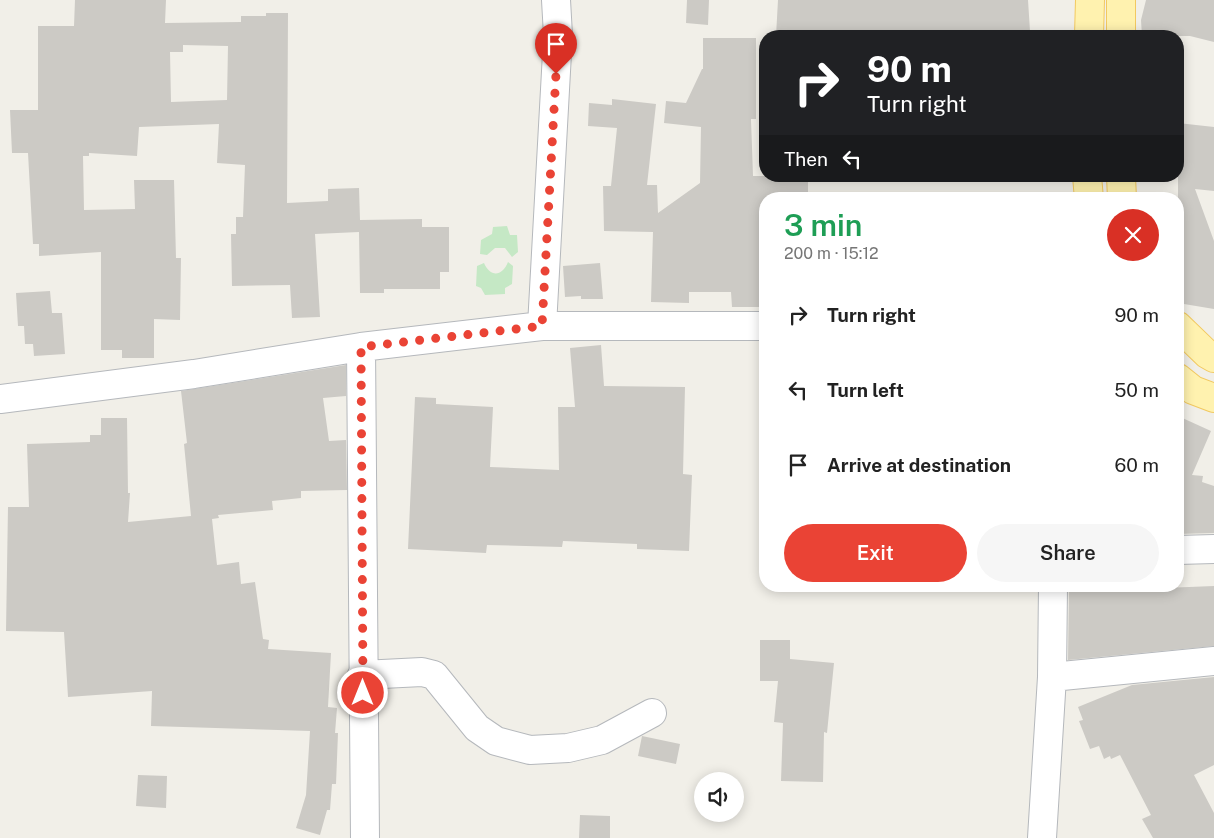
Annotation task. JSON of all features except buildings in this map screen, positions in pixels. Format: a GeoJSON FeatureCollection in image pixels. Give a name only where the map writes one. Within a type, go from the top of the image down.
{"type":"FeatureCollection","features":[{"type":"Feature","properties":{"kind":"main road"},"geometry":{"type":"LineString","coordinates":[[1089,30],[1090,0]]}},
{"type":"Feature","properties":{"kind":"main road"},"geometry":{"type":"LineString","coordinates":[[1121,0],[1121,30]]}},
{"type":"Feature","properties":{"kind":"main road"},"geometry":{"type":"LineString","coordinates":[[1184,332],[1207,354],[1214,358]]}},
{"type":"Feature","properties":{"kind":"main road"},"geometry":{"type":"LineString","coordinates":[[1184,383],[1193,390],[1214,398]]}},
{"type":"Feature","properties":{"kind":"street"},"geometry":{"type":"LineString","coordinates":[[542,326],[558,34],[556,0]]}},
{"type":"Feature","properties":{"kind":"street"},"geometry":{"type":"LineString","coordinates":[[0,399],[194,374],[361,347],[542,326],[759,326]]}},
{"type":"Feature","properties":{"kind":"street"},"geometry":{"type":"LineString","coordinates":[[361,347],[362,675],[365,838]]}},
{"type":"Feature","properties":{"kind":"street"},"geometry":{"type":"LineString","coordinates":[[1184,550],[1214,548]]}},
{"type":"Feature","properties":{"kind":"street"},"geometry":{"type":"LineString","coordinates":[[1042,838],[1052,676],[1054,592]]}},
{"type":"Feature","properties":{"kind":"street"},"geometry":{"type":"LineString","coordinates":[[1052,676],[1214,661]]}},
{"type":"Feature","properties":{"kind":"street"},"geometry":{"type":"LineString","coordinates":[[362,675],[422,672],[434,675],[477,728],[496,741],[530,750],[568,748],[602,740],[652,713]]}},
{"type":"Feature","properties":{"kind":"green space"},"geometry":{"type":"Polygon","coordinates":[[[507,226],[510,235],[517,235],[518,252],[512,257],[505,248],[495,248],[487,255],[480,254],[481,240],[492,234],[493,227],[507,226]]]}},
{"type":"Feature","properties":{"kind":"green space"},"geometry":{"type":"Polygon","coordinates":[[[508,262],[513,266],[512,284],[505,288],[505,294],[485,295],[481,288],[476,286],[477,266],[484,263],[489,271],[499,273],[508,262]]]}},
{"type":"Feature","properties":{"kind":"route"},"geometry":{"type":"LineString","coordinates":[[363,693],[361,347],[542,326],[556,74]]}}]}
